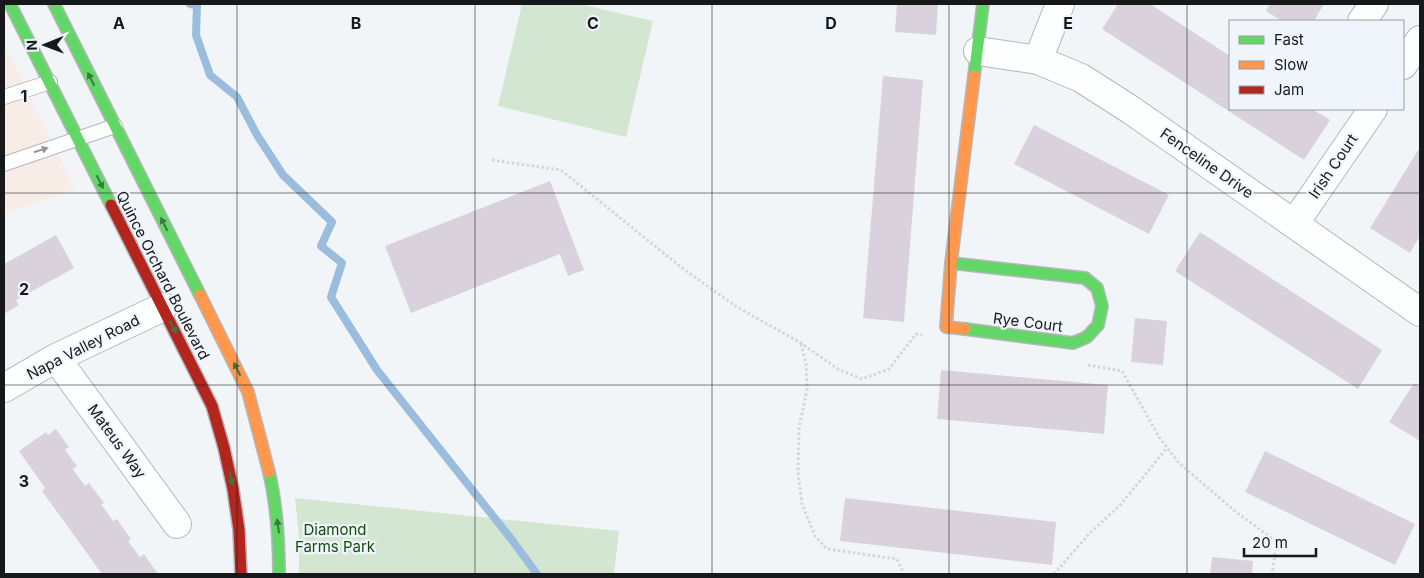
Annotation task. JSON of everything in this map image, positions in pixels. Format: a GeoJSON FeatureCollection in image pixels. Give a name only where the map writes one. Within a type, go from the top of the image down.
{"type":"FeatureCollection","features":[{"type":"Feature","properties":{"kind":"street","name":"Quince Orchard Boulevard"},"geometry":{"type":"LineString","coordinates":[[10,4],[212,406],[226,451],[235,496],[240,538],[241,574]]}},
{"type":"Feature","properties":{"kind":"street","name":"Quince Orchard Boulevard"},"geometry":{"type":"LineString","coordinates":[[54,4],[248,392],[263,442],[273,490],[279,535],[280,574]]}},
{"type":"Feature","properties":{"kind":"street","name":"Rye Court"},"geometry":{"type":"LineString","coordinates":[[951,263],[1085,278],[1097,288],[1102,306],[1098,325],[1087,337],[1073,343],[946,327],[951,263],[983,4]]}},
{"type":"Feature","properties":{"kind":"street"},"geometry":{"type":"LineString","coordinates":[[1038,60],[1060,4]]}},
{"type":"Feature","properties":{"kind":"street"},"geometry":{"type":"LineString","coordinates":[[1363,20],[1374,4]]}},
{"type":"Feature","properties":{"kind":"street"},"geometry":{"type":"LineString","coordinates":[[1404,64],[1420,40]]}},
{"type":"Feature","properties":{"kind":"street","name":"Fenceline Drive"},"geometry":{"type":"LineString","coordinates":[[978,51],[1038,60],[1081,78],[1123,104],[1420,312]]}},
{"type":"Feature","properties":{"kind":"street","name":"Irish Court"},"geometry":{"type":"LineString","coordinates":[[1294,224],[1372,110]]}},
{"type":"Feature","properties":{"kind":"street","name":"Napa Valley Road"},"geometry":{"type":"LineString","coordinates":[[4,388],[56,358],[163,307]]}},
{"type":"Feature","properties":{"kind":"street","name":"Mateus Way"},"geometry":{"type":"LineString","coordinates":[[56,358],[177,524]]}},
{"type":"Feature","properties":{"kind":"lane"},"geometry":{"type":"LineString","coordinates":[[4,97],[50,82]]}},
{"type":"Feature","properties":{"kind":"lane"},"geometry":{"type":"LineString","coordinates":[[4,164],[115,126]]}},
{"type":"Feature","properties":{"kind":"path"},"geometry":{"type":"LineString","coordinates":[[492,160],[561,170],[682,268],[729,301],[801,343],[838,369],[862,379],[889,368],[916,334],[926,336]]}},
{"type":"Feature","properties":{"kind":"path"},"geometry":{"type":"LineString","coordinates":[[801,343],[806,363],[807,390],[799,428],[798,472],[802,504],[815,536],[826,549],[898,559],[904,574]]}},
{"type":"Feature","properties":{"kind":"path"},"geometry":{"type":"LineString","coordinates":[[1083,364],[1122,371],[1159,437],[1179,463],[1236,512],[1277,542],[1272,574]]}},
{"type":"Feature","properties":{"kind":"path"},"geometry":{"type":"LineString","coordinates":[[1054,574],[1089,534],[1121,504],[1167,448]]}},
{"type":"Feature","properties":{"kind":"shaded area"},"geometry":{"type":"Polygon","coordinates":[[[4,43],[75,189],[4,214],[4,43]]]}},
{"type":"Feature","properties":{"kind":"green space"},"geometry":{"type":"Polygon","coordinates":[[[522,4],[580,4],[653,21],[626,137],[498,106],[522,4]]]}},
{"type":"Feature","properties":{"kind":"green space","name":"Diamond Farms Park"},"geometry":{"type":"Polygon","coordinates":[[[295,498],[619,531],[614,574],[299,574],[299,536],[295,498]]]}},
{"type":"Feature","properties":{"kind":"building"},"geometry":{"type":"Polygon","coordinates":[[[897,4],[938,4],[936,35],[895,32],[897,4]]]}},
{"type":"Feature","properties":{"kind":"building"},"geometry":{"type":"Polygon","coordinates":[[[1118,4],[1150,4],[1229,55],[1229,110],[1314,110],[1330,120],[1304,160],[1102,29],[1118,4]]]}},
{"type":"Feature","properties":{"kind":"building"},"geometry":{"type":"Polygon","coordinates":[[[1270,4],[1324,4],[1315,20],[1280,20],[1266,11],[1270,4]]]}},
{"type":"Feature","properties":{"kind":"building"},"geometry":{"type":"Polygon","coordinates":[[[883,76],[923,80],[904,322],[863,318],[883,76]]]}},
{"type":"Feature","properties":{"kind":"building"},"geometry":{"type":"Polygon","coordinates":[[[1034,125],[1169,195],[1149,234],[1014,164],[1034,125]]]}},
{"type":"Feature","properties":{"kind":"building"},"geometry":{"type":"Polygon","coordinates":[[[1420,147],[1420,236],[1410,253],[1370,228],[1420,147]]]}},
{"type":"Feature","properties":{"kind":"building"},"geometry":{"type":"Polygon","coordinates":[[[550,181],[584,270],[568,276],[560,254],[411,313],[385,246],[550,181]]]}},
{"type":"Feature","properties":{"kind":"building"},"geometry":{"type":"Polygon","coordinates":[[[1200,232],[1382,350],[1358,389],[1175,271],[1200,232]]]}},
{"type":"Feature","properties":{"kind":"building"},"geometry":{"type":"Polygon","coordinates":[[[56,235],[74,268],[16,300],[19,305],[4,314],[4,264],[56,235]]]}},
{"type":"Feature","properties":{"kind":"building"},"geometry":{"type":"Polygon","coordinates":[[[1135,318],[1167,321],[1163,365],[1131,362],[1135,318]]]}},
{"type":"Feature","properties":{"kind":"building"},"geometry":{"type":"Polygon","coordinates":[[[941,370],[1108,385],[1104,434],[937,419],[941,370]]]}},
{"type":"Feature","properties":{"kind":"building"},"geometry":{"type":"Polygon","coordinates":[[[1414,383],[1420,387],[1420,441],[1389,422],[1414,383]]]}},
{"type":"Feature","properties":{"kind":"building"},"geometry":{"type":"Polygon","coordinates":[[[56,429],[69,447],[65,450],[77,466],[73,469],[85,486],[89,483],[104,503],[101,504],[113,521],[117,519],[131,539],[128,541],[140,557],[144,554],[158,574],[102,574],[42,491],[45,488],[19,451],[46,432],[48,435],[56,429]]]}},
{"type":"Feature","properties":{"kind":"building"},"geometry":{"type":"Polygon","coordinates":[[[1265,451],[1415,524],[1395,565],[1245,492],[1265,451]]]}},
{"type":"Feature","properties":{"kind":"building"},"geometry":{"type":"Polygon","coordinates":[[[845,498],[1056,522],[1052,565],[840,541],[845,498]]]}},
{"type":"Feature","properties":{"kind":"building"},"geometry":{"type":"Polygon","coordinates":[[[1212,557],[1253,561],[1252,574],[1210,574],[1212,557]]]}},
{"type":"Feature","properties":{"kind":"waterway"},"geometry":{"type":"LineString","coordinates":[[190,4],[197,6],[196,35],[210,75],[237,97],[257,135],[283,175],[332,222],[321,246],[342,263],[331,297],[377,370],[537,574]]}},
{"type":"Feature","properties":{"kind":"traffic: fast"},"geometry":{"type":"LineString","coordinates":[[10,4],[111,205]]}},
{"type":"Feature","properties":{"kind":"traffic: fast"},"geometry":{"type":"LineString","coordinates":[[54,4],[200,295]]}},
{"type":"Feature","properties":{"kind":"traffic: fast"},"geometry":{"type":"LineString","coordinates":[[974,76],[983,4]]}},
{"type":"Feature","properties":{"kind":"traffic: fast"},"geometry":{"type":"LineString","coordinates":[[951,263],[1085,278],[1097,288],[1102,306],[1098,325],[1087,337],[1073,343],[965,329]]}},
{"type":"Feature","properties":{"kind":"traffic: fast"},"geometry":{"type":"LineString","coordinates":[[269,472],[277,523],[279,574]]}},
{"type":"Feature","properties":{"kind":"traffic: slow"},"geometry":{"type":"LineString","coordinates":[[965,329],[946,327],[951,263],[974,76]]}},
{"type":"Feature","properties":{"kind":"traffic: slow"},"geometry":{"type":"LineString","coordinates":[[200,295],[248,392],[269,472]]}},
{"type":"Feature","properties":{"kind":"traffic: jam"},"geometry":{"type":"LineString","coordinates":[[111,205],[212,406],[233,489],[239,530],[241,574]]}}]}
